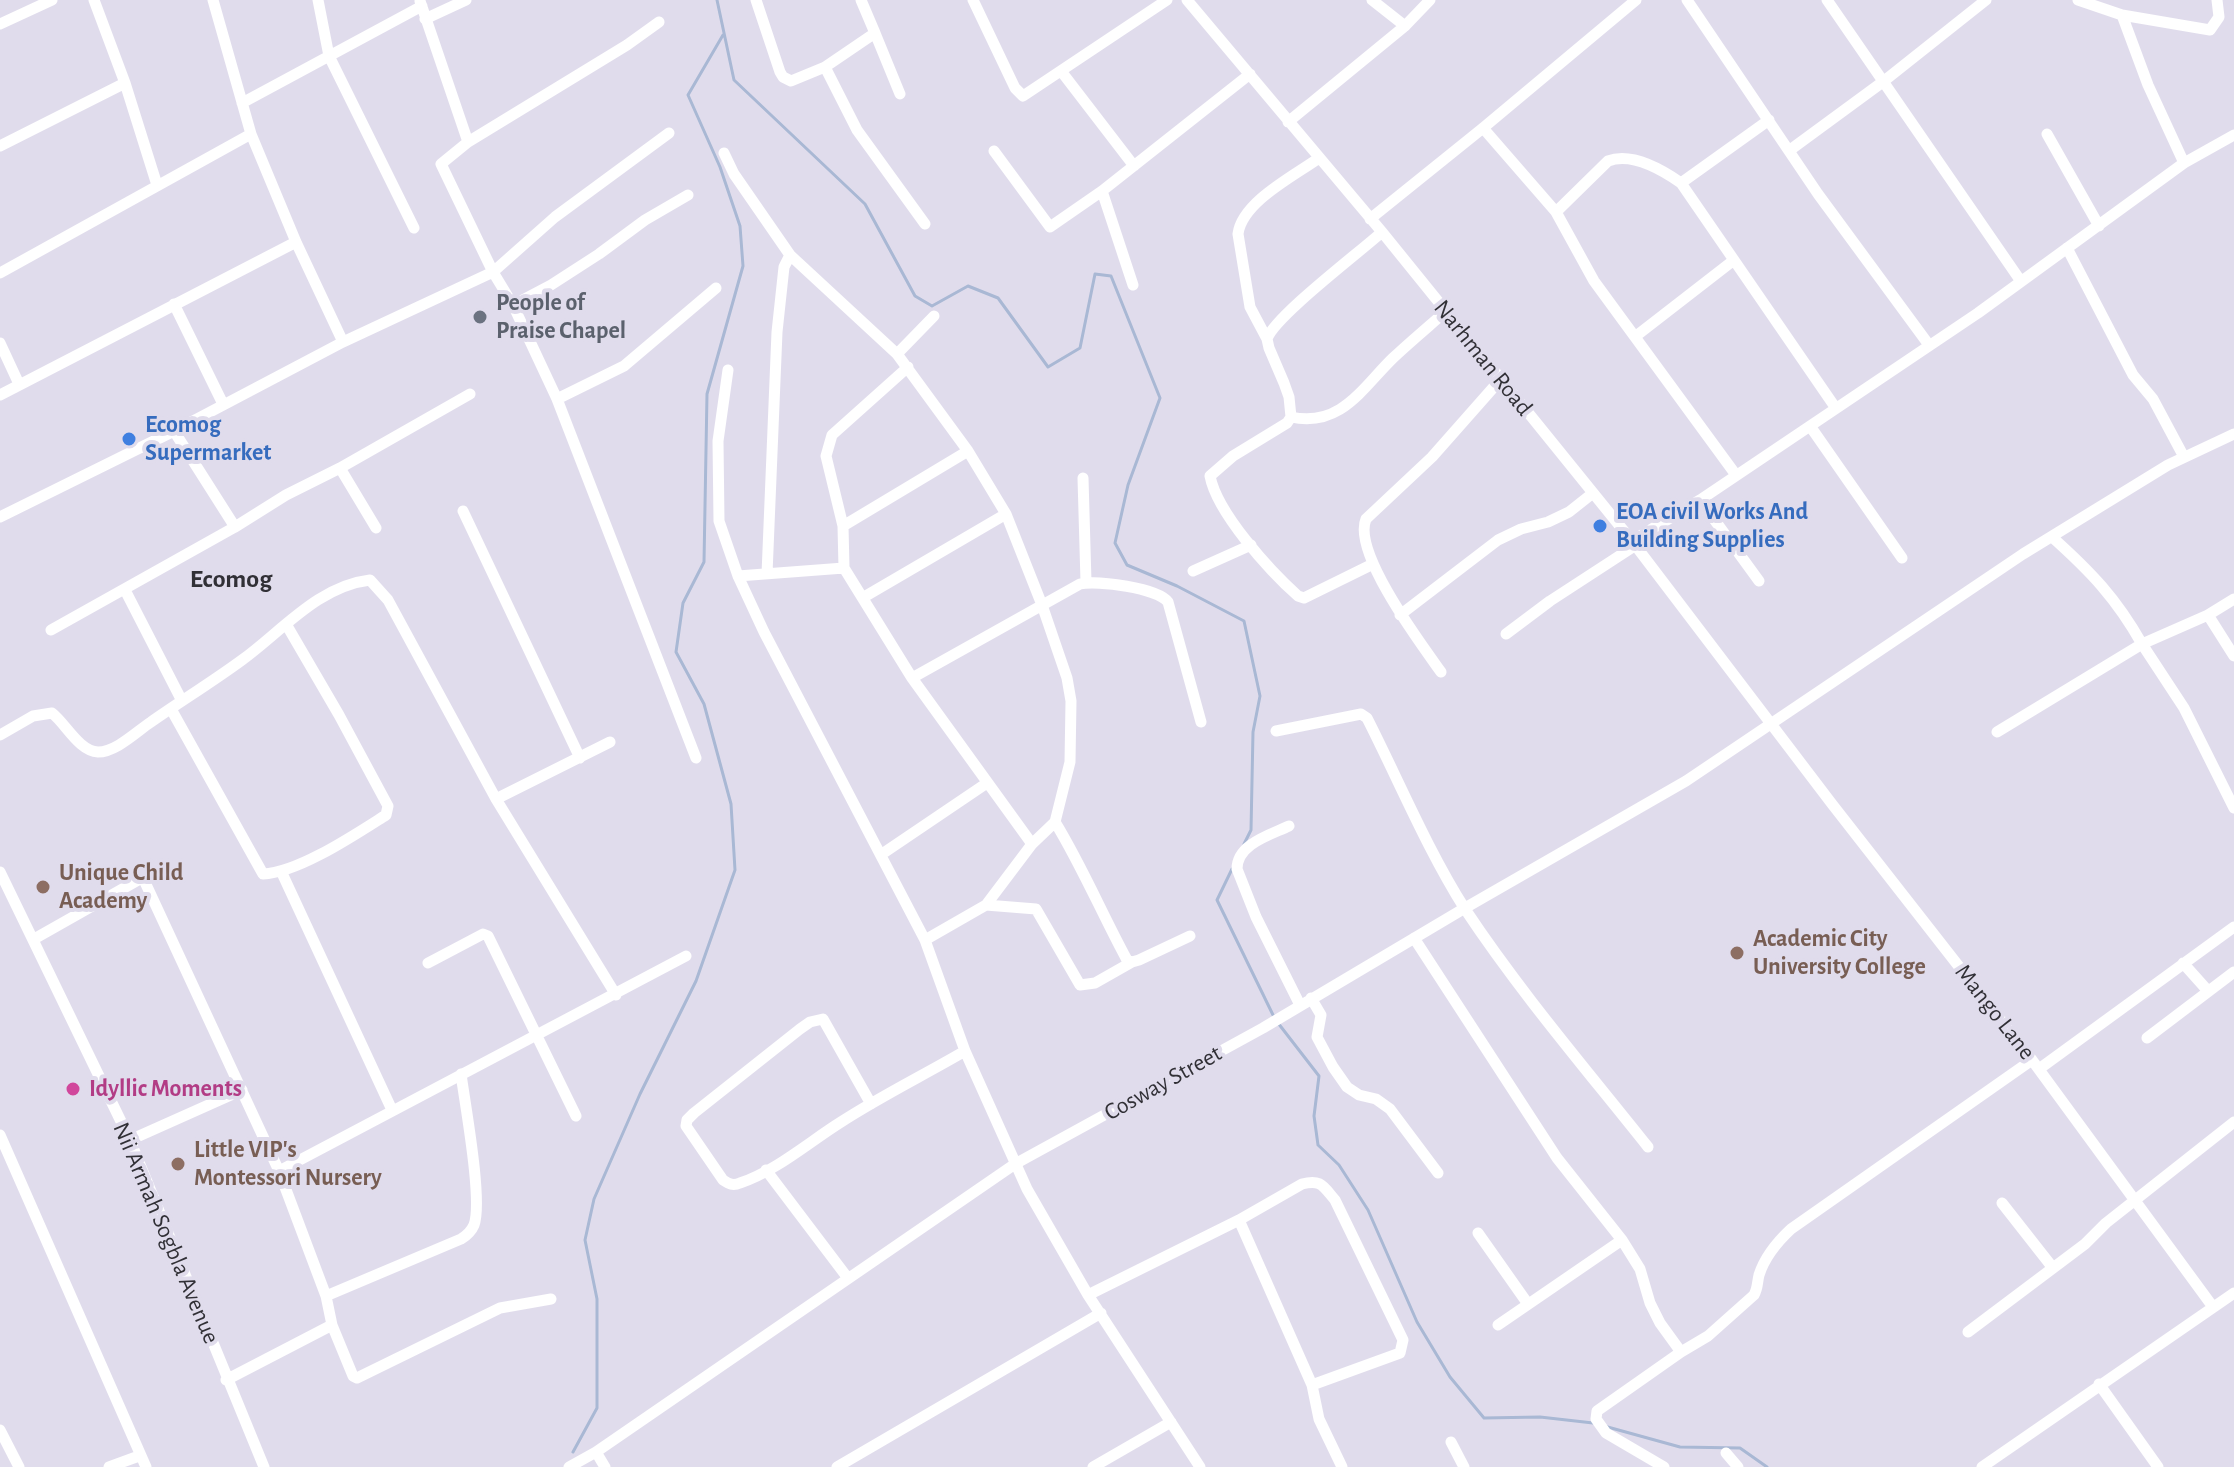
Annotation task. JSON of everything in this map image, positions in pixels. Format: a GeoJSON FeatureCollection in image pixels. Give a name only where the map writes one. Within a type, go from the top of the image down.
{"type":"FeatureCollection","features":[{"type":"Feature","properties":{"kind":"street"},"geometry":{"type":"LineString","coordinates":[[0,24],[52,0]]}},
{"type":"Feature","properties":{"kind":"street"},"geometry":{"type":"LineString","coordinates":[[94,0],[125,83],[157,185]]}},
{"type":"Feature","properties":{"kind":"street"},"geometry":{"type":"LineString","coordinates":[[213,0],[251,134],[296,242],[343,342]]}},
{"type":"Feature","properties":{"kind":"street"},"geometry":{"type":"LineString","coordinates":[[318,0],[329,56],[414,228]]}},
{"type":"Feature","properties":{"kind":"street"},"geometry":{"type":"LineString","coordinates":[[425,19],[466,0]]}},
{"type":"Feature","properties":{"kind":"street"},"geometry":{"type":"LineString","coordinates":[[756,0],[783,77],[791,81],[825,67],[875,33]]}},
{"type":"Feature","properties":{"kind":"street"},"geometry":{"type":"LineString","coordinates":[[861,0],[900,94]]}},
{"type":"Feature","properties":{"kind":"street"},"geometry":{"type":"LineString","coordinates":[[973,0],[1023,96],[1167,0]]}},
{"type":"Feature","properties":{"kind":"street","name":"Narhman Road"},"geometry":{"type":"LineString","coordinates":[[1187,0],[1382,232],[1634,543],[1771,722]]}},
{"type":"Feature","properties":{"kind":"street"},"geometry":{"type":"LineString","coordinates":[[1372,0],[1405,26]]}},
{"type":"Feature","properties":{"kind":"street"},"geometry":{"type":"LineString","coordinates":[[1288,122],[1405,26],[1430,0]]}},
{"type":"Feature","properties":{"kind":"street"},"geometry":{"type":"LineString","coordinates":[[1370,219],[1636,0]]}},
{"type":"Feature","properties":{"kind":"street"},"geometry":{"type":"LineString","coordinates":[[1687,0],[1818,194],[1929,345]]}},
{"type":"Feature","properties":{"kind":"street"},"geometry":{"type":"LineString","coordinates":[[1827,0],[2020,280]]}},
{"type":"Feature","properties":{"kind":"street"},"geometry":{"type":"LineString","coordinates":[[1790,150],[1986,0]]}},
{"type":"Feature","properties":{"kind":"street"},"geometry":{"type":"LineString","coordinates":[[2078,0],[2122,15],[2210,30],[2219,17],[2217,0]]}},
{"type":"Feature","properties":{"kind":"street"},"geometry":{"type":"LineString","coordinates":[[242,103],[421,3],[468,142]]}},
{"type":"Feature","properties":{"kind":"street"},"geometry":{"type":"LineString","coordinates":[[2122,15],[2148,85],[2184,163]]}},
{"type":"Feature","properties":{"kind":"street"},"geometry":{"type":"LineString","coordinates":[[659,22],[627,45],[468,142],[441,164],[557,399],[696,758]]}},
{"type":"Feature","properties":{"kind":"street"},"geometry":{"type":"LineString","coordinates":[[825,67],[857,130],[925,224]]}},
{"type":"Feature","properties":{"kind":"street"},"geometry":{"type":"LineString","coordinates":[[1061,71],[1134,166]]}},
{"type":"Feature","properties":{"kind":"street"},"geometry":{"type":"LineString","coordinates":[[994,151],[1050,227],[1102,191],[1250,74]]}},
{"type":"Feature","properties":{"kind":"street"},"geometry":{"type":"LineString","coordinates":[[0,146],[125,83]]}},
{"type":"Feature","properties":{"kind":"street"},"geometry":{"type":"LineString","coordinates":[[1681,183],[1769,120]]}},
{"type":"Feature","properties":{"kind":"street"},"geometry":{"type":"LineString","coordinates":[[1483,128],[1556,212],[1594,281],[1736,475]]}},
{"type":"Feature","properties":{"kind":"street"},"geometry":{"type":"LineString","coordinates":[[0,517],[174,431],[343,342],[493,272],[555,217],[669,133]]}},
{"type":"Feature","properties":{"kind":"street"},"geometry":{"type":"LineString","coordinates":[[0,273],[251,134]]}},
{"type":"Feature","properties":{"kind":"street"},"geometry":{"type":"LineString","coordinates":[[2047,134],[2099,226]]}},
{"type":"Feature","properties":{"kind":"street"},"geometry":{"type":"LineString","coordinates":[[1506,634],[1634,543],[1978,313],[2184,163],[2234,135]]}},
{"type":"Feature","properties":{"kind":"street"},"geometry":{"type":"LineString","coordinates":[[724,153],[734,174],[790,255],[897,354],[968,451],[1006,514],[1067,678],[1071,701],[1070,762],[1055,822],[1032,844],[986,905],[925,940]]}},
{"type":"Feature","properties":{"kind":"street"},"geometry":{"type":"LineString","coordinates":[[1556,212],[1608,161],[1618,157],[1629,158],[1667,173],[1681,183],[1835,407]]}},
{"type":"Feature","properties":{"kind":"street"},"geometry":{"type":"LineString","coordinates":[[1319,158],[1251,207],[1239,223],[1239,251],[1250,307],[1267,339],[1289,397],[1291,417],[1287,423],[1233,456],[1210,476],[1226,512],[1251,545],[1292,591],[1304,598],[1373,564]]}},
{"type":"Feature","properties":{"kind":"street"},"geometry":{"type":"LineString","coordinates":[[1102,191],[1133,285]]}},
{"type":"Feature","properties":{"kind":"street"},"geometry":{"type":"LineString","coordinates":[[513,305],[551,285],[645,220],[688,195]]}},
{"type":"Feature","properties":{"kind":"street"},"geometry":{"type":"LineString","coordinates":[[1267,339],[1272,329],[1297,305],[1382,232]]}},
{"type":"Feature","properties":{"kind":"street"},"geometry":{"type":"LineString","coordinates":[[0,395],[296,242]]}},
{"type":"Feature","properties":{"kind":"street"},"geometry":{"type":"LineString","coordinates":[[2067,248],[2133,375],[2153,399],[2184,457]]}},
{"type":"Feature","properties":{"kind":"street"},"geometry":{"type":"LineString","coordinates":[[767,574],[777,332],[784,267],[790,255]]}},
{"type":"Feature","properties":{"kind":"street"},"geometry":{"type":"LineString","coordinates":[[1636,336],[1734,260]]}},
{"type":"Feature","properties":{"kind":"street"},"geometry":{"type":"LineString","coordinates":[[557,399],[624,366],[716,288]]}},
{"type":"Feature","properties":{"kind":"street"},"geometry":{"type":"LineString","coordinates":[[174,304],[223,404]]}},
{"type":"Feature","properties":{"kind":"street"},"geometry":{"type":"LineString","coordinates":[[1291,417],[1311,419],[1350,404],[1393,358],[1445,312]]}},
{"type":"Feature","properties":{"kind":"street"},"geometry":{"type":"LineString","coordinates":[[897,354],[934,316]]}},
{"type":"Feature","properties":{"kind":"street"},"geometry":{"type":"LineString","coordinates":[[0,343],[19,384]]}},
{"type":"Feature","properties":{"kind":"street"},"geometry":{"type":"LineString","coordinates":[[908,367],[832,435],[828,445],[826,456],[843,526],[844,568],[912,678],[1032,844]]}},
{"type":"Feature","properties":{"kind":"street"},"geometry":{"type":"LineString","coordinates":[[728,370],[718,441],[719,521],[738,576],[764,632],[925,940],[965,1051],[1015,1164],[1088,1295],[1200,1467]]}},
{"type":"Feature","properties":{"kind":"street"},"geometry":{"type":"LineString","coordinates":[[1441,672],[1400,615],[1373,564],[1364,537],[1366,519],[1432,457],[1500,380]]}},
{"type":"Feature","properties":{"kind":"street"},"geometry":{"type":"LineString","coordinates":[[51,630],[235,527],[296,489],[340,468],[470,394]]}},
{"type":"Feature","properties":{"kind":"street"},"geometry":{"type":"LineString","coordinates":[[1810,426],[1902,558]]}},
{"type":"Feature","properties":{"kind":"street"},"geometry":{"type":"LineString","coordinates":[[174,431],[235,527]]}},
{"type":"Feature","properties":{"kind":"street","name":"Cosway Street"},"geometry":{"type":"LineString","coordinates":[[569,1467],[596,1452],[1015,1164],[1263,1028],[1686,781],[2052,537],[2184,457],[2234,434]]}},
{"type":"Feature","properties":{"kind":"street"},"geometry":{"type":"LineString","coordinates":[[843,526],[968,451]]}},
{"type":"Feature","properties":{"kind":"street"},"geometry":{"type":"LineString","coordinates":[[340,468],[376,528]]}},
{"type":"Feature","properties":{"kind":"street"},"geometry":{"type":"LineString","coordinates":[[1083,478],[1086,582]]}},
{"type":"Feature","properties":{"kind":"street"},"geometry":{"type":"LineString","coordinates":[[1400,615],[1498,540],[1569,512],[1593,493]]}},
{"type":"Feature","properties":{"kind":"street"},"geometry":{"type":"LineString","coordinates":[[1700,500],[1759,581]]}},
{"type":"Feature","properties":{"kind":"street"},"geometry":{"type":"LineString","coordinates":[[463,511],[580,758]]}},
{"type":"Feature","properties":{"kind":"street"},"geometry":{"type":"LineString","coordinates":[[864,597],[1006,514]]}},
{"type":"Feature","properties":{"kind":"street"},"geometry":{"type":"LineString","coordinates":[[2052,537],[2105,588],[2184,708],[2234,808]]}},
{"type":"Feature","properties":{"kind":"street"},"geometry":{"type":"LineString","coordinates":[[1193,571],[1251,545]]}},
{"type":"Feature","properties":{"kind":"street"},"geometry":{"type":"LineString","coordinates":[[738,576],[844,568]]}},
{"type":"Feature","properties":{"kind":"street"},"geometry":{"type":"LineString","coordinates":[[0,735],[33,716],[52,713],[86,748],[103,751],[129,738],[245,658],[303,610],[350,586],[370,580],[388,600],[496,799],[616,995]]}},
{"type":"Feature","properties":{"kind":"street"},"geometry":{"type":"LineString","coordinates":[[912,678],[1086,582],[1155,592],[1165,598],[1201,722]]}},
{"type":"Feature","properties":{"kind":"street"},"geometry":{"type":"LineString","coordinates":[[125,590],[182,701]]}},
{"type":"Feature","properties":{"kind":"street"},"geometry":{"type":"LineString","coordinates":[[1997,732],[2142,644],[2208,615],[2234,599]]}},
{"type":"Feature","properties":{"kind":"street"},"geometry":{"type":"LineString","coordinates":[[2208,615],[2234,656]]}},
{"type":"Feature","properties":{"kind":"street"},"geometry":{"type":"LineString","coordinates":[[171,709],[260,871],[267,874],[281,871],[349,838],[389,811],[339,715],[286,624]]}},
{"type":"Feature","properties":{"kind":"street"},"geometry":{"type":"LineString","coordinates":[[1276,731],[1361,714],[1367,718],[1444,874],[1465,908],[1510,974],[1648,1147]]}},
{"type":"Feature","properties":{"kind":"street","name":"Mango Lane"},"geometry":{"type":"LineString","coordinates":[[1771,722],[2036,1064],[2213,1307]]}},
{"type":"Feature","properties":{"kind":"street"},"geometry":{"type":"LineString","coordinates":[[496,799],[610,742]]}},
{"type":"Feature","properties":{"kind":"street"},"geometry":{"type":"LineString","coordinates":[[882,854],[987,783]]}},
{"type":"Feature","properties":{"kind":"street"},"geometry":{"type":"LineString","coordinates":[[1055,822],[1078,859],[1096,902],[1127,960],[1132,962]]}},
{"type":"Feature","properties":{"kind":"street"},"geometry":{"type":"LineString","coordinates":[[1289,826],[1245,849],[1237,862],[1237,869],[1298,1006]]}},
{"type":"Feature","properties":{"kind":"street"},"geometry":{"type":"LineString","coordinates":[[281,871],[392,1110]]}},
{"type":"Feature","properties":{"kind":"street","name":"Nii Armah Sogbla Avenue"},"geometry":{"type":"LineString","coordinates":[[0,872],[130,1140],[264,1467]]}},
{"type":"Feature","properties":{"kind":"street"},"geometry":{"type":"LineString","coordinates":[[34,939],[140,879],[144,880],[279,1171],[326,1296],[332,1325],[353,1376],[357,1378],[500,1308],[551,1299]]}},
{"type":"Feature","properties":{"kind":"street"},"geometry":{"type":"LineString","coordinates":[[986,905],[1036,909],[1080,985],[1087,986],[1109,977],[1132,962],[1190,936]]}},
{"type":"Feature","properties":{"kind":"street"},"geometry":{"type":"LineString","coordinates":[[1664,1467],[1606,1433],[1596,1419],[1597,1411],[1708,1336],[1754,1295],[1771,1251],[1791,1229],[2234,927]]}},
{"type":"Feature","properties":{"kind":"street"},"geometry":{"type":"LineString","coordinates":[[428,963],[486,934],[576,1116]]}},
{"type":"Feature","properties":{"kind":"street"},"geometry":{"type":"LineString","coordinates":[[1414,938],[1557,1158],[1622,1240],[1640,1269],[1650,1303],[1660,1323],[1681,1352]]}},
{"type":"Feature","properties":{"kind":"street"},"geometry":{"type":"LineString","coordinates":[[279,1171],[686,956]]}},
{"type":"Feature","properties":{"kind":"street"},"geometry":{"type":"LineString","coordinates":[[2183,963],[2208,991]]}},
{"type":"Feature","properties":{"kind":"street"},"geometry":{"type":"LineString","coordinates":[[2147,1038],[2234,972]]}},
{"type":"Feature","properties":{"kind":"street"},"geometry":{"type":"LineString","coordinates":[[1311,998],[1321,1015],[1317,1037],[1347,1087],[1359,1095],[1376,1099],[1390,1109],[1438,1173]]}},
{"type":"Feature","properties":{"kind":"street"},"geometry":{"type":"LineString","coordinates":[[871,1104],[823,1019],[810,1022],[687,1120],[689,1133],[723,1180],[737,1184],[766,1170],[871,1104],[965,1051]]}},
{"type":"Feature","properties":{"kind":"street"},"geometry":{"type":"LineString","coordinates":[[326,1296],[469,1233],[476,1210],[473,1160],[461,1074]]}},
{"type":"Feature","properties":{"kind":"street"},"geometry":{"type":"LineString","coordinates":[[130,1140],[242,1090]]}},
{"type":"Feature","properties":{"kind":"street"},"geometry":{"type":"LineString","coordinates":[[1968,1332],[2053,1268],[2234,1122]]}},
{"type":"Feature","properties":{"kind":"street"},"geometry":{"type":"LineString","coordinates":[[0,1135],[146,1467]]}},
{"type":"Feature","properties":{"kind":"street"},"geometry":{"type":"LineString","coordinates":[[766,1170],[847,1277]]}},
{"type":"Feature","properties":{"kind":"street"},"geometry":{"type":"LineString","coordinates":[[1088,1295],[1313,1181],[1323,1186],[1335,1200],[1403,1340],[1400,1353],[1312,1385]]}},
{"type":"Feature","properties":{"kind":"street"},"geometry":{"type":"LineString","coordinates":[[2002,1203],[2053,1268]]}},
{"type":"Feature","properties":{"kind":"street"},"geometry":{"type":"LineString","coordinates":[[1239,1220],[1312,1385],[1319,1419],[1342,1467]]}},
{"type":"Feature","properties":{"kind":"street"},"geometry":{"type":"LineString","coordinates":[[1478,1233],[1528,1304]]}},
{"type":"Feature","properties":{"kind":"street"},"geometry":{"type":"LineString","coordinates":[[1498,1325],[1622,1240]]}},
{"type":"Feature","properties":{"kind":"street"},"geometry":{"type":"LineString","coordinates":[[1982,1467],[2234,1293]]}},
{"type":"Feature","properties":{"kind":"street"},"geometry":{"type":"LineString","coordinates":[[837,1467],[1101,1313]]}},
{"type":"Feature","properties":{"kind":"street"},"geometry":{"type":"LineString","coordinates":[[226,1380],[332,1325]]}},
{"type":"Feature","properties":{"kind":"street"},"geometry":{"type":"LineString","coordinates":[[2099,1384],[2158,1467]]}},
{"type":"Feature","properties":{"kind":"street"},"geometry":{"type":"LineString","coordinates":[[1093,1467],[1171,1422]]}},
{"type":"Feature","properties":{"kind":"street"},"geometry":{"type":"LineString","coordinates":[[0,1430],[19,1467]]}},
{"type":"Feature","properties":{"kind":"street"},"geometry":{"type":"LineString","coordinates":[[1451,1442],[1464,1467]]}},
{"type":"Feature","properties":{"kind":"street"},"geometry":{"type":"LineString","coordinates":[[596,1452],[605,1467]]}},
{"type":"Feature","properties":{"kind":"street"},"geometry":{"type":"LineString","coordinates":[[1726,1453],[1738,1467]]}},
{"type":"Feature","properties":{"kind":"street"},"geometry":{"type":"LineString","coordinates":[[109,1467],[139,1456]]}},
{"type":"Feature","properties":{"kind":"waterway"},"geometry":{"type":"LineString","coordinates":[[717,0],[734,80],[865,204],[915,296],[932,306],[968,286],[998,298],[1048,367],[1080,348],[1095,274],[1111,276],[1160,398],[1128,485],[1115,543],[1127,565],[1177,586],[1244,621],[1260,696],[1253,732],[1251,830],[1244,844]]}},
{"type":"Feature","properties":{"kind":"waterway"},"geometry":{"type":"LineString","coordinates":[[573,1452],[597,1408],[597,1299],[585,1240],[594,1199],[640,1094],[696,981],[735,870],[731,804],[704,704],[676,652],[683,603],[704,562],[707,394],[743,266],[740,226],[720,167],[688,95],[723,35]]}},
{"type":"Feature","properties":{"kind":"waterway"},"geometry":{"type":"LineString","coordinates":[[1232,869],[1217,900],[1274,1017]]}},
{"type":"Feature","properties":{"kind":"waterway"},"geometry":{"type":"LineString","coordinates":[[1278,1023],[1319,1076],[1314,1116],[1318,1145],[1339,1165],[1368,1210],[1417,1322],[1450,1377],[1484,1418],[1540,1417],[1593,1423]]}},
{"type":"Feature","properties":{"kind":"waterway"},"geometry":{"type":"LineString","coordinates":[[1604,1426],[1680,1447],[1740,1448],[1767,1467]]}},
{"type":"Feature","properties":{"kind":"place","name":"People of Praise Chapel"},"geometry":{"type":"Point","coordinates":[480,317]}},
{"type":"Feature","properties":{"kind":"place","name":"Ecomog Supermarket"},"geometry":{"type":"Point","coordinates":[129,439]}},
{"type":"Feature","properties":{"kind":"place","name":"EOA civil Works And Building Supplies"},"geometry":{"type":"Point","coordinates":[1600,526]}},
{"type":"Feature","properties":{"kind":"place","name":"Unique Child Academy"},"geometry":{"type":"Point","coordinates":[43,887]}},
{"type":"Feature","properties":{"kind":"place","name":"Academic City University College"},"geometry":{"type":"Point","coordinates":[1737,953]}},
{"type":"Feature","properties":{"kind":"place","name":"Idyllic Moments"},"geometry":{"type":"Point","coordinates":[73,1089]}},
{"type":"Feature","properties":{"kind":"place","name":"Little VIP's Montessori Nursery"},"geometry":{"type":"Point","coordinates":[178,1164]}},
{"type":"Feature","properties":{"kind":"district","name":"Ecomog"},"geometry":{"type":"Point","coordinates":[231,579]}}]}
